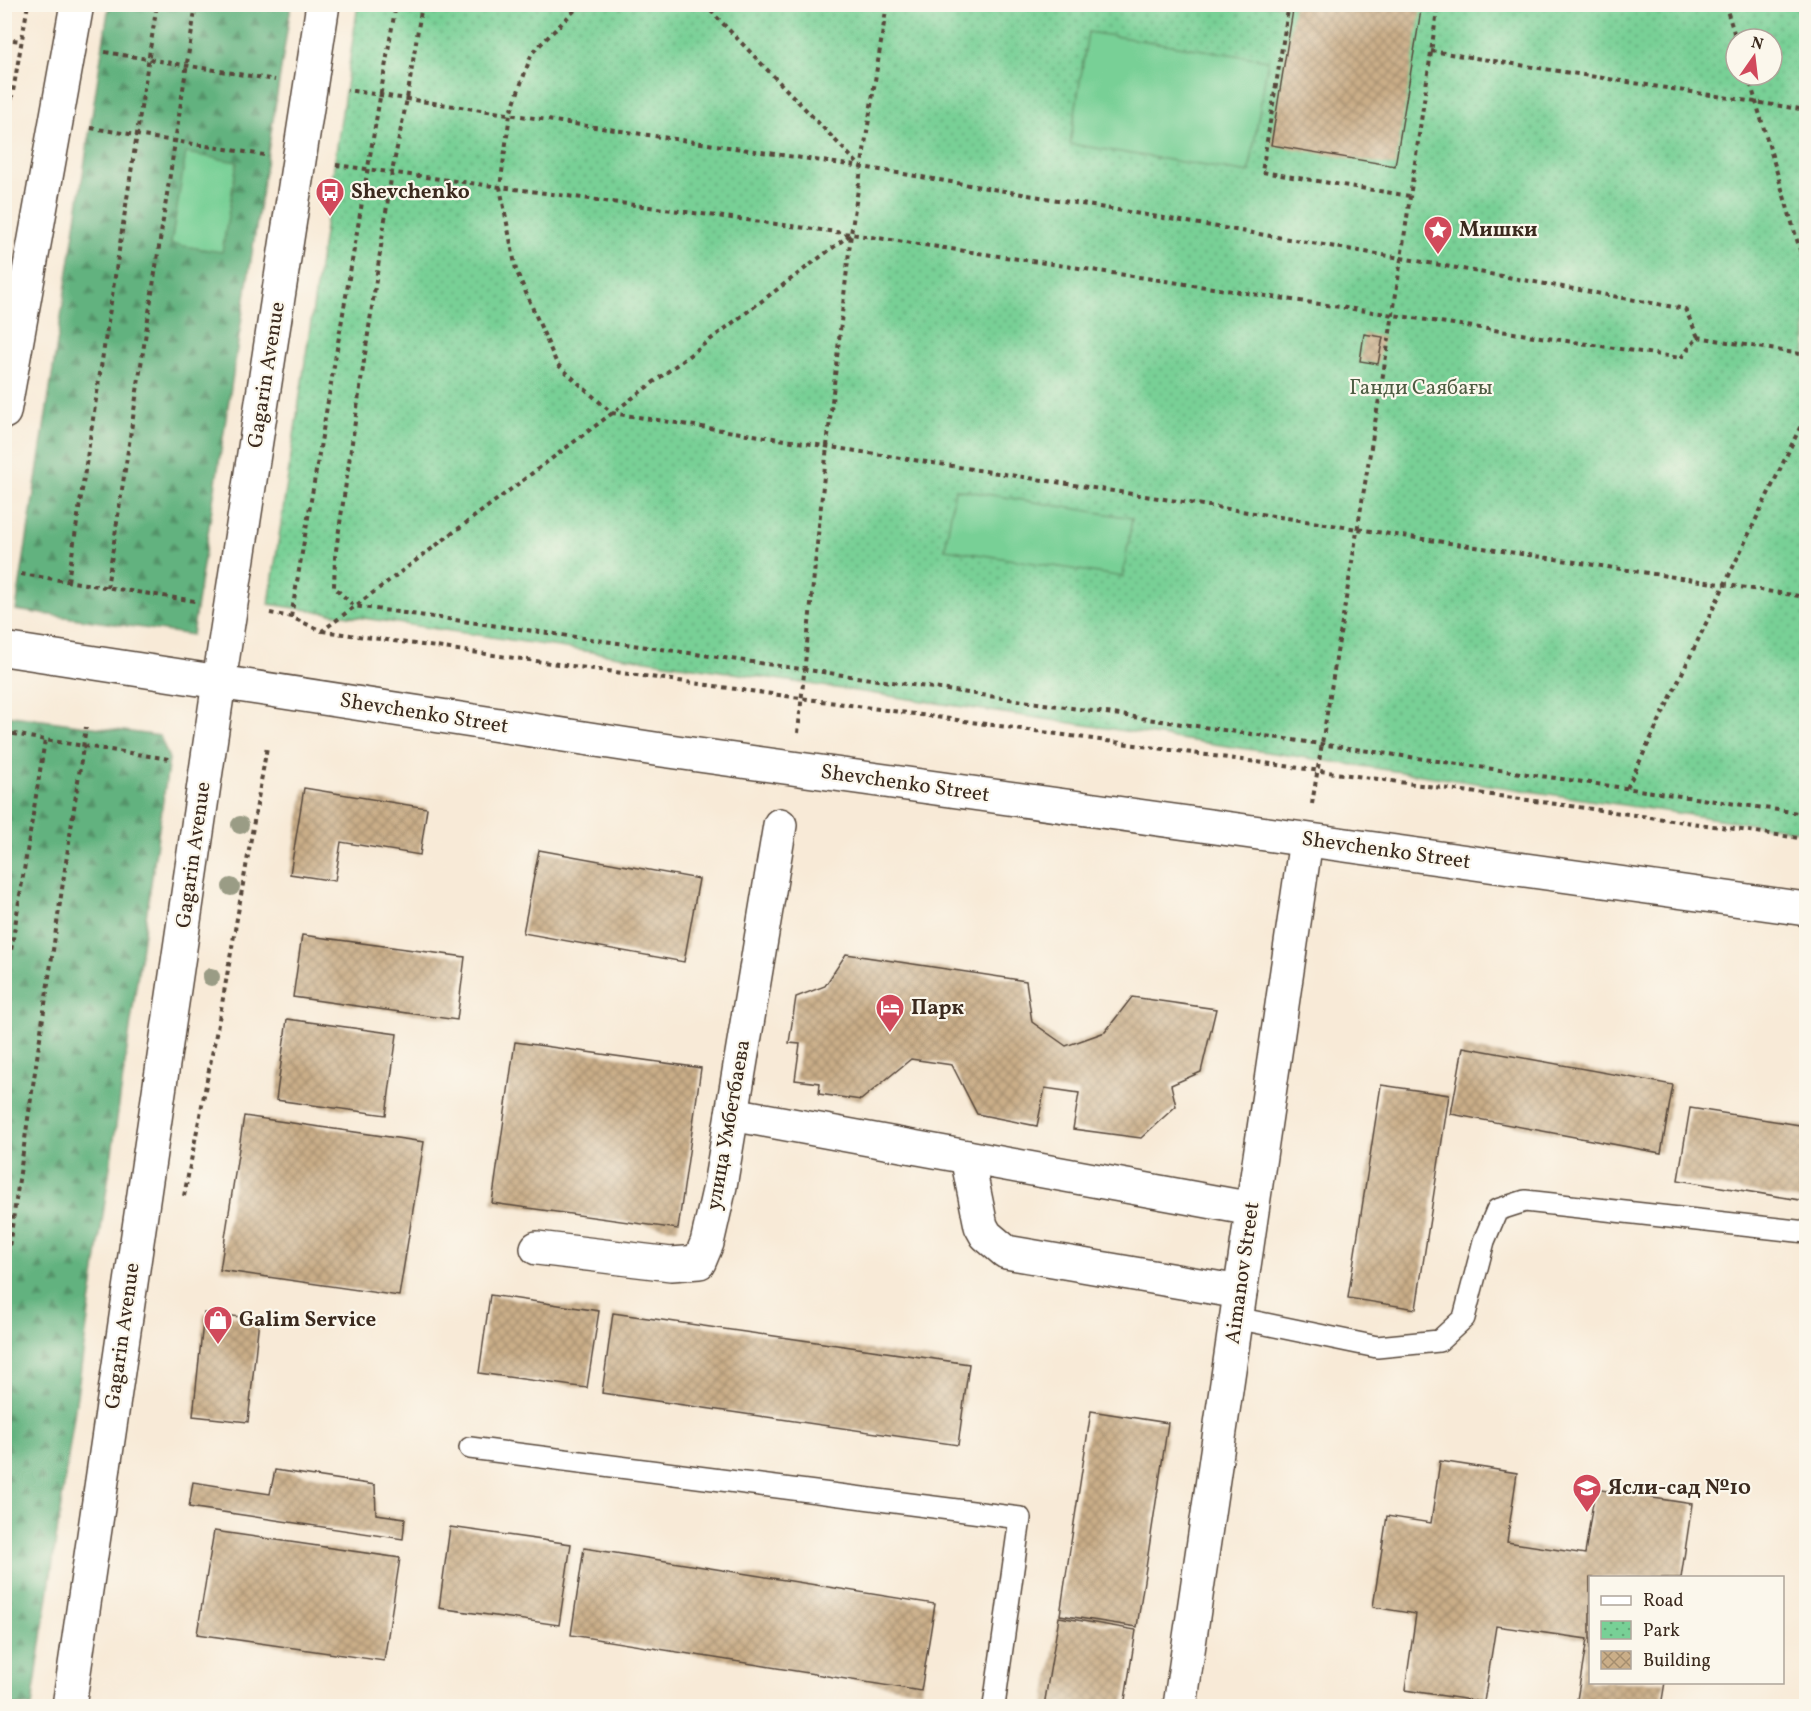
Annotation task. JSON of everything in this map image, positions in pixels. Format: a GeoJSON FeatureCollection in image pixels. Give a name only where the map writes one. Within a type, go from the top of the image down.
{"type":"FeatureCollection","features":[{"type":"Feature","properties":{"kind":"street"},"geometry":{"type":"LineString","coordinates":[[4,412],[77,4]]}},
{"type":"Feature","properties":{"kind":"street","name":"Gagarin Avenue"},"geometry":{"type":"LineString","coordinates":[[69,1707],[219,682],[323,4]]}},
{"type":"Feature","properties":{"kind":"street","name":"Shevchenko Street"},"geometry":{"type":"LineString","coordinates":[[4,649],[655,749],[1806,909]]}},
{"type":"Feature","properties":{"kind":"street","name":"улица Умбетбаева"},"geometry":{"type":"LineString","coordinates":[[537,1248],[671,1264],[699,1262],[707,1243],[712,1221],[732,1114],[780,825]]}},
{"type":"Feature","properties":{"kind":"street","name":"Aimanov Street"},"geometry":{"type":"LineString","coordinates":[[1180,1707],[1306,840]]}},
{"type":"Feature","properties":{"kind":"street"},"geometry":{"type":"LineString","coordinates":[[732,1114],[1252,1209]]}},
{"type":"Feature","properties":{"kind":"street"},"geometry":{"type":"LineString","coordinates":[[967,1157],[981,1226],[986,1235],[1006,1252],[1238,1305]]}},
{"type":"Feature","properties":{"kind":"lane"},"geometry":{"type":"LineString","coordinates":[[1238,1305],[1377,1347],[1439,1341],[1464,1318],[1484,1241],[1497,1210],[1525,1201],[1806,1232]]}},
{"type":"Feature","properties":{"kind":"lane"},"geometry":{"type":"LineString","coordinates":[[470,1448],[1020,1518],[994,1707]]}},
{"type":"Feature","properties":{"kind":"path"},"geometry":{"type":"LineString","coordinates":[[4,144],[7,114],[28,4]]}},
{"type":"Feature","properties":{"kind":"path"},"geometry":{"type":"LineString","coordinates":[[68,581],[156,4]]}},
{"type":"Feature","properties":{"kind":"path"},"geometry":{"type":"LineString","coordinates":[[107,588],[196,4]]}},
{"type":"Feature","properties":{"kind":"path"},"geometry":{"type":"LineString","coordinates":[[291,617],[396,4]]}},
{"type":"Feature","properties":{"kind":"path"},"geometry":{"type":"LineString","coordinates":[[422,4],[407,99],[392,172],[335,557],[334,587],[354,606],[1806,814]]}},
{"type":"Feature","properties":{"kind":"path"},"geometry":{"type":"LineString","coordinates":[[581,4],[532,53],[510,114],[500,187],[516,270],[557,364],[612,413],[1806,597]]}},
{"type":"Feature","properties":{"kind":"path"},"geometry":{"type":"LineString","coordinates":[[704,4],[862,167]]}},
{"type":"Feature","properties":{"kind":"path"},"geometry":{"type":"LineString","coordinates":[[798,737],[851,234],[887,4]]}},
{"type":"Feature","properties":{"kind":"path"},"geometry":{"type":"LineString","coordinates":[[1041,4],[1067,9]]}},
{"type":"Feature","properties":{"kind":"path"},"geometry":{"type":"LineString","coordinates":[[1289,4],[1262,172],[1410,196]]}},
{"type":"Feature","properties":{"kind":"path"},"geometry":{"type":"LineString","coordinates":[[1306,840],[1393,314],[1438,4]]}},
{"type":"Feature","properties":{"kind":"path"},"geometry":{"type":"LineString","coordinates":[[1725,4],[1732,27]]}},
{"type":"Feature","properties":{"kind":"path"},"geometry":{"type":"LineString","coordinates":[[4,39],[22,41]]}},
{"type":"Feature","properties":{"kind":"path"},"geometry":{"type":"LineString","coordinates":[[102,51],[278,81]]}},
{"type":"Feature","properties":{"kind":"path"},"geometry":{"type":"LineString","coordinates":[[1431,51],[1806,110]]}},
{"type":"Feature","properties":{"kind":"path"},"geometry":{"type":"LineString","coordinates":[[311,84],[862,167],[1401,258],[1685,309],[1698,337]]}},
{"type":"Feature","properties":{"kind":"path"},"geometry":{"type":"LineString","coordinates":[[1752,87],[1806,270]]}},
{"type":"Feature","properties":{"kind":"path"},"geometry":{"type":"LineString","coordinates":[[90,128],[266,156]]}},
{"type":"Feature","properties":{"kind":"path"},"geometry":{"type":"LineString","coordinates":[[299,160],[851,234],[1681,358],[1698,337]]}},
{"type":"Feature","properties":{"kind":"path"},"geometry":{"type":"LineString","coordinates":[[322,631],[851,234]]}},
{"type":"Feature","properties":{"kind":"path"},"geometry":{"type":"LineString","coordinates":[[1698,337],[1806,355]]}},
{"type":"Feature","properties":{"kind":"path"},"geometry":{"type":"LineString","coordinates":[[1627,788],[1806,415]]}},
{"type":"Feature","properties":{"kind":"path"},"geometry":{"type":"LineString","coordinates":[[21,574],[196,601]]}},
{"type":"Feature","properties":{"kind":"path"},"geometry":{"type":"LineString","coordinates":[[270,613],[291,617],[322,631],[1806,839]]}},
{"type":"Feature","properties":{"kind":"path"},"geometry":{"type":"LineString","coordinates":[[4,1281],[86,727]]}},
{"type":"Feature","properties":{"kind":"path"},"geometry":{"type":"LineString","coordinates":[[4,732],[169,759]]}},
{"type":"Feature","properties":{"kind":"path"},"geometry":{"type":"LineString","coordinates":[[4,994],[45,740]]}},
{"type":"Feature","properties":{"kind":"path"},"geometry":{"type":"LineString","coordinates":[[183,1201],[222,1005],[267,747]]}},
{"type":"Feature","properties":{"kind":"green space"},"geometry":{"type":"Polygon","coordinates":[[[109,5],[291,5],[192,635],[16,610],[109,5]]]}},
{"type":"Feature","properties":{"kind":"green space","name":"Ганди Саябағы"},"geometry":{"type":"Polygon","coordinates":[[[358,5],[1806,5],[1806,832],[269,604],[358,5]]]}},
{"type":"Feature","properties":{"kind":"green space"},"geometry":{"type":"Polygon","coordinates":[[[1088,32],[1268,60],[1249,173],[1070,144],[1088,32]]]}},
{"type":"Feature","properties":{"kind":"green space"},"geometry":{"type":"Polygon","coordinates":[[[186,153],[237,162],[222,252],[171,244],[186,153]]]}},
{"type":"Feature","properties":{"kind":"green space"},"geometry":{"type":"Polygon","coordinates":[[[955,489],[1132,518],[1123,577],[945,549],[955,489]]]}},
{"type":"Feature","properties":{"kind":"green space"},"geometry":{"type":"Polygon","coordinates":[[[5,715],[160,736],[169,759],[32,1706],[4,1706],[5,715]]]}},
{"type":"Feature","properties":{"kind":"building"},"geometry":{"type":"Polygon","coordinates":[[[1294,4],[1337,6],[1337,4],[1422,4],[1395,166],[1271,145],[1294,4]]]}},
{"type":"Feature","properties":{"kind":"building"},"geometry":{"type":"Polygon","coordinates":[[[1364,334],[1383,337],[1378,364],[1360,361],[1364,334]]]}},
{"type":"Feature","properties":{"kind":"building"},"geometry":{"type":"Polygon","coordinates":[[[304,788],[427,808],[420,855],[341,842],[335,881],[290,874],[304,788]]]}},
{"type":"Feature","properties":{"kind":"building"},"geometry":{"type":"Polygon","coordinates":[[[539,850],[699,879],[684,962],[523,933],[539,850]]]}},
{"type":"Feature","properties":{"kind":"building"},"geometry":{"type":"Polygon","coordinates":[[[302,935],[465,957],[457,1020],[293,997],[302,935]]]}},
{"type":"Feature","properties":{"kind":"building"},"geometry":{"type":"Polygon","coordinates":[[[846,954],[1026,981],[1032,1022],[1066,1046],[1105,1032],[1132,997],[1216,1009],[1201,1072],[1171,1085],[1176,1106],[1141,1138],[1073,1129],[1079,1093],[1045,1088],[1037,1126],[977,1114],[952,1065],[911,1059],[861,1100],[819,1094],[820,1083],[795,1080],[800,1044],[789,1043],[796,997],[825,986],[846,954]]]}},
{"type":"Feature","properties":{"kind":"building"},"geometry":{"type":"Polygon","coordinates":[[[287,1019],[397,1034],[386,1115],[276,1100],[287,1019]]]}},
{"type":"Feature","properties":{"kind":"building"},"geometry":{"type":"Polygon","coordinates":[[[515,1042],[701,1068],[678,1229],[492,1203],[515,1042]]]}},
{"type":"Feature","properties":{"kind":"building"},"geometry":{"type":"Polygon","coordinates":[[[1463,1047],[1673,1085],[1661,1153],[1451,1114],[1463,1047]]]}},
{"type":"Feature","properties":{"kind":"building"},"geometry":{"type":"Polygon","coordinates":[[[1381,1085],[1449,1095],[1416,1309],[1348,1298],[1381,1085]]]}},
{"type":"Feature","properties":{"kind":"building"},"geometry":{"type":"Polygon","coordinates":[[[1690,1108],[1806,1126],[1806,1201],[1678,1180],[1690,1108]]]}},
{"type":"Feature","properties":{"kind":"building"},"geometry":{"type":"Polygon","coordinates":[[[244,1116],[424,1142],[399,1296],[220,1270],[244,1116]]]}},
{"type":"Feature","properties":{"kind":"building"},"geometry":{"type":"Polygon","coordinates":[[[490,1295],[599,1311],[587,1388],[479,1373],[490,1295]]]}},
{"type":"Feature","properties":{"kind":"building"},"geometry":{"type":"Polygon","coordinates":[[[204,1313],[259,1319],[248,1422],[193,1416],[204,1313]]]}},
{"type":"Feature","properties":{"kind":"building"},"geometry":{"type":"Polygon","coordinates":[[[613,1313],[969,1364],[958,1445],[602,1393],[613,1313]]]}},
{"type":"Feature","properties":{"kind":"building"},"geometry":{"type":"Polygon","coordinates":[[[1091,1411],[1168,1423],[1137,1627],[1060,1615],[1091,1411]]]}},
{"type":"Feature","properties":{"kind":"building"},"geometry":{"type":"Polygon","coordinates":[[[1440,1461],[1517,1473],[1507,1542],[1585,1554],[1595,1489],[1692,1504],[1681,1576],[1589,1576],[1589,1684],[1665,1684],[1661,1706],[1576,1706],[1587,1639],[1496,1626],[1484,1702],[1405,1690],[1416,1614],[1373,1607],[1387,1516],[1431,1523],[1440,1461]]]}},
{"type":"Feature","properties":{"kind":"building"},"geometry":{"type":"Polygon","coordinates":[[[275,1470],[375,1485],[376,1514],[405,1518],[403,1539],[189,1507],[193,1482],[270,1494],[275,1470]]]}},
{"type":"Feature","properties":{"kind":"building"},"geometry":{"type":"Polygon","coordinates":[[[450,1527],[571,1544],[559,1625],[439,1608],[450,1527]]]}},
{"type":"Feature","properties":{"kind":"building"},"geometry":{"type":"Polygon","coordinates":[[[214,1531],[400,1558],[384,1661],[197,1634],[214,1531]]]}},
{"type":"Feature","properties":{"kind":"building"},"geometry":{"type":"Polygon","coordinates":[[[584,1548],[935,1604],[921,1691],[571,1635],[584,1548]]]}},
{"type":"Feature","properties":{"kind":"building"},"geometry":{"type":"Polygon","coordinates":[[[1059,1617],[1136,1630],[1124,1706],[1044,1706],[1059,1617]]]}},
{"type":"Feature","properties":{"kind":"place","name":"Shevchenko"},"geometry":{"type":"Point","coordinates":[330,218]}},
{"type":"Feature","properties":{"kind":"place","name":"Мишки"},"geometry":{"type":"Point","coordinates":[1438,256]}},
{"type":"Feature","properties":{"kind":"place","name":"Парк"},"geometry":{"type":"Point","coordinates":[890,1034]}},
{"type":"Feature","properties":{"kind":"place","name":"Galim Service"},"geometry":{"type":"Point","coordinates":[218,1346]}},
{"type":"Feature","properties":{"kind":"place","name":"Ясли-сад №10"},"geometry":{"type":"Point","coordinates":[1587,1514]}}]}
